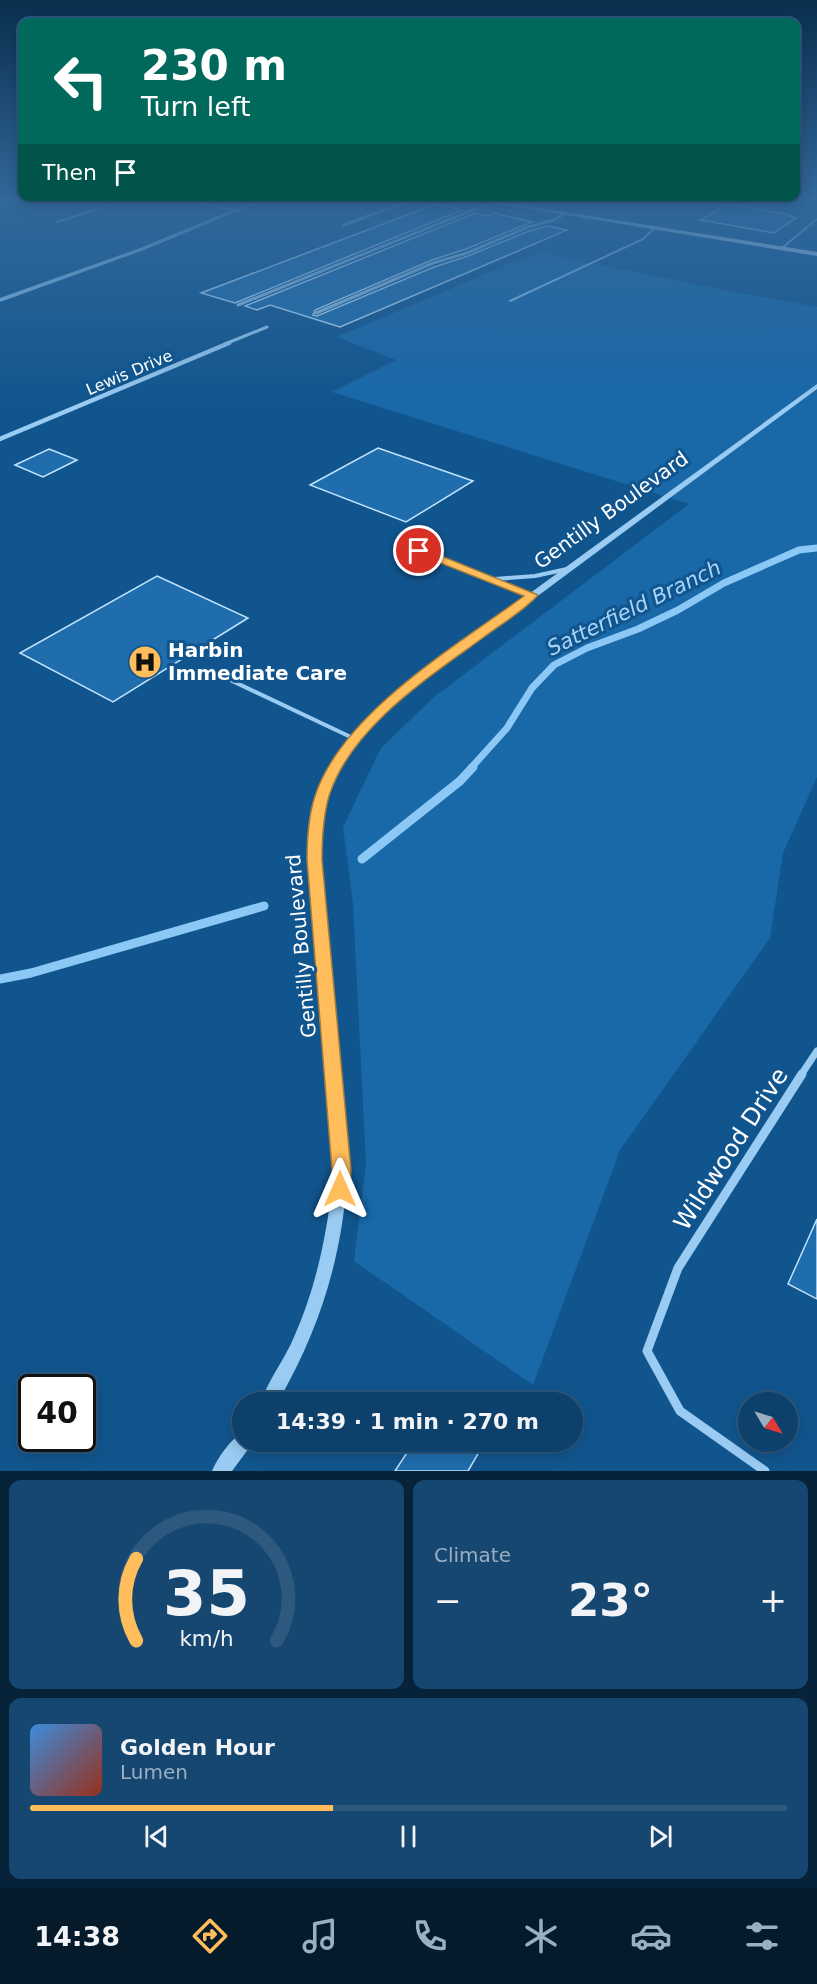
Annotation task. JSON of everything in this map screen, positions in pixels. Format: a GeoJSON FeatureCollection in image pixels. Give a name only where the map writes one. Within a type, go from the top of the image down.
{"type":"FeatureCollection","features":[{"type":"Feature","properties":{"kind":"street"},"geometry":{"type":"LineString","coordinates":[[0,300],[87,269]]}},
{"type":"Feature","properties":{"kind":"street"},"geometry":{"type":"LineString","coordinates":[[238,305],[328,269]]}},
{"type":"Feature","properties":{"kind":"street"},"geometry":{"type":"LineString","coordinates":[[316,313],[420,269]]}},
{"type":"Feature","properties":{"kind":"street","name":"Lewis Drive"},"geometry":{"type":"LineString","coordinates":[[0,439],[267,327]]}},
{"type":"Feature","properties":{"kind":"street","name":"Gentilly Boulevard"},"geometry":{"type":"LineString","coordinates":[[275,1392],[291,1365],[315,1308],[333,1246],[339,1207],[342,1170],[317,891],[315,830],[322,795],[330,777],[355,739],[408,687],[817,386]]}},
{"type":"Feature","properties":{"kind":"street","name":"Wildwood Drive"},"geometry":{"type":"LineString","coordinates":[[765,1471],[680,1411],[647,1350],[678,1268],[817,1051]]}},
{"type":"Feature","properties":{"kind":"street"},"geometry":{"type":"LineString","coordinates":[[221,1471],[235,1452]]}},
{"type":"Feature","properties":{"kind":"lane"},"geometry":{"type":"LineString","coordinates":[[510,302],[576,269]]}},
{"type":"Feature","properties":{"kind":"lane"},"geometry":{"type":"LineString","coordinates":[[419,551],[532,595]]}},
{"type":"Feature","properties":{"kind":"lane"},"geometry":{"type":"LineString","coordinates":[[492,579],[545,574],[569,568]]}},
{"type":"Feature","properties":{"kind":"lane"},"geometry":{"type":"LineString","coordinates":[[228,679],[355,739]]}},
{"type":"Feature","properties":{"kind":"shaded area"},"geometry":{"type":"Polygon","coordinates":[[[499,269],[618,269],[817,307],[817,777],[783,853],[770,938],[620,1150],[533,1385],[354,1261],[366,1164],[353,903],[343,827],[381,748],[434,697],[689,504],[332,392],[396,360],[337,337],[499,269]]]}},
{"type":"Feature","properties":{"kind":"building"},"geometry":{"type":"Polygon","coordinates":[[[265,269],[319,269],[235,303],[201,293],[265,269]]]}},
{"type":"Feature","properties":{"kind":"building"},"geometry":{"type":"Polygon","coordinates":[[[337,269],[412,269],[315,310],[313,315],[317,316],[430,269],[477,269],[340,327],[270,305],[257,310],[245,306],[337,269]]]}},
{"type":"Feature","properties":{"kind":"building"},"geometry":{"type":"Polygon","coordinates":[[[378,448],[473,481],[406,522],[310,485],[378,448]]]}},
{"type":"Feature","properties":{"kind":"building"},"geometry":{"type":"Polygon","coordinates":[[[49,449],[77,460],[43,477],[15,465],[49,449]]]}},
{"type":"Feature","properties":{"kind":"building"},"geometry":{"type":"Polygon","coordinates":[[[157,576],[248,618],[113,702],[20,653],[157,576]]]}},
{"type":"Feature","properties":{"kind":"building"},"geometry":{"type":"Polygon","coordinates":[[[817,1219],[817,1299],[788,1284],[817,1219]]]}},
{"type":"Feature","properties":{"kind":"building"},"geometry":{"type":"Polygon","coordinates":[[[407,1452],[479,1452],[468,1471],[395,1471],[407,1452]]]}},
{"type":"Feature","properties":{"kind":"waterway","name":"Satterfield Branch"},"geometry":{"type":"LineString","coordinates":[[471,768],[507,728],[532,688],[554,665],[587,648],[638,629],[678,610],[724,583],[799,550],[817,548]]}},
{"type":"Feature","properties":{"kind":"waterway","name":"Satterfield Branch"},"geometry":{"type":"LineString","coordinates":[[362,859],[460,781],[473,767]]}},
{"type":"Feature","properties":{"kind":"waterway","name":"Satterfield Branch"},"geometry":{"type":"LineString","coordinates":[[0,979],[31,973],[264,906]]}},
{"type":"Feature","properties":{"kind":"place","name":"Harbin Immediate Care"},"geometry":{"type":"Point","coordinates":[145,662]}},
{"type":"Feature","properties":{"kind":"route"},"geometry":{"type":"LineString","coordinates":[[340,1189],[342,1170],[315,860],[315,830],[322,795],[340,759],[372,721],[408,687],[532,595],[419,551]]}}]}
